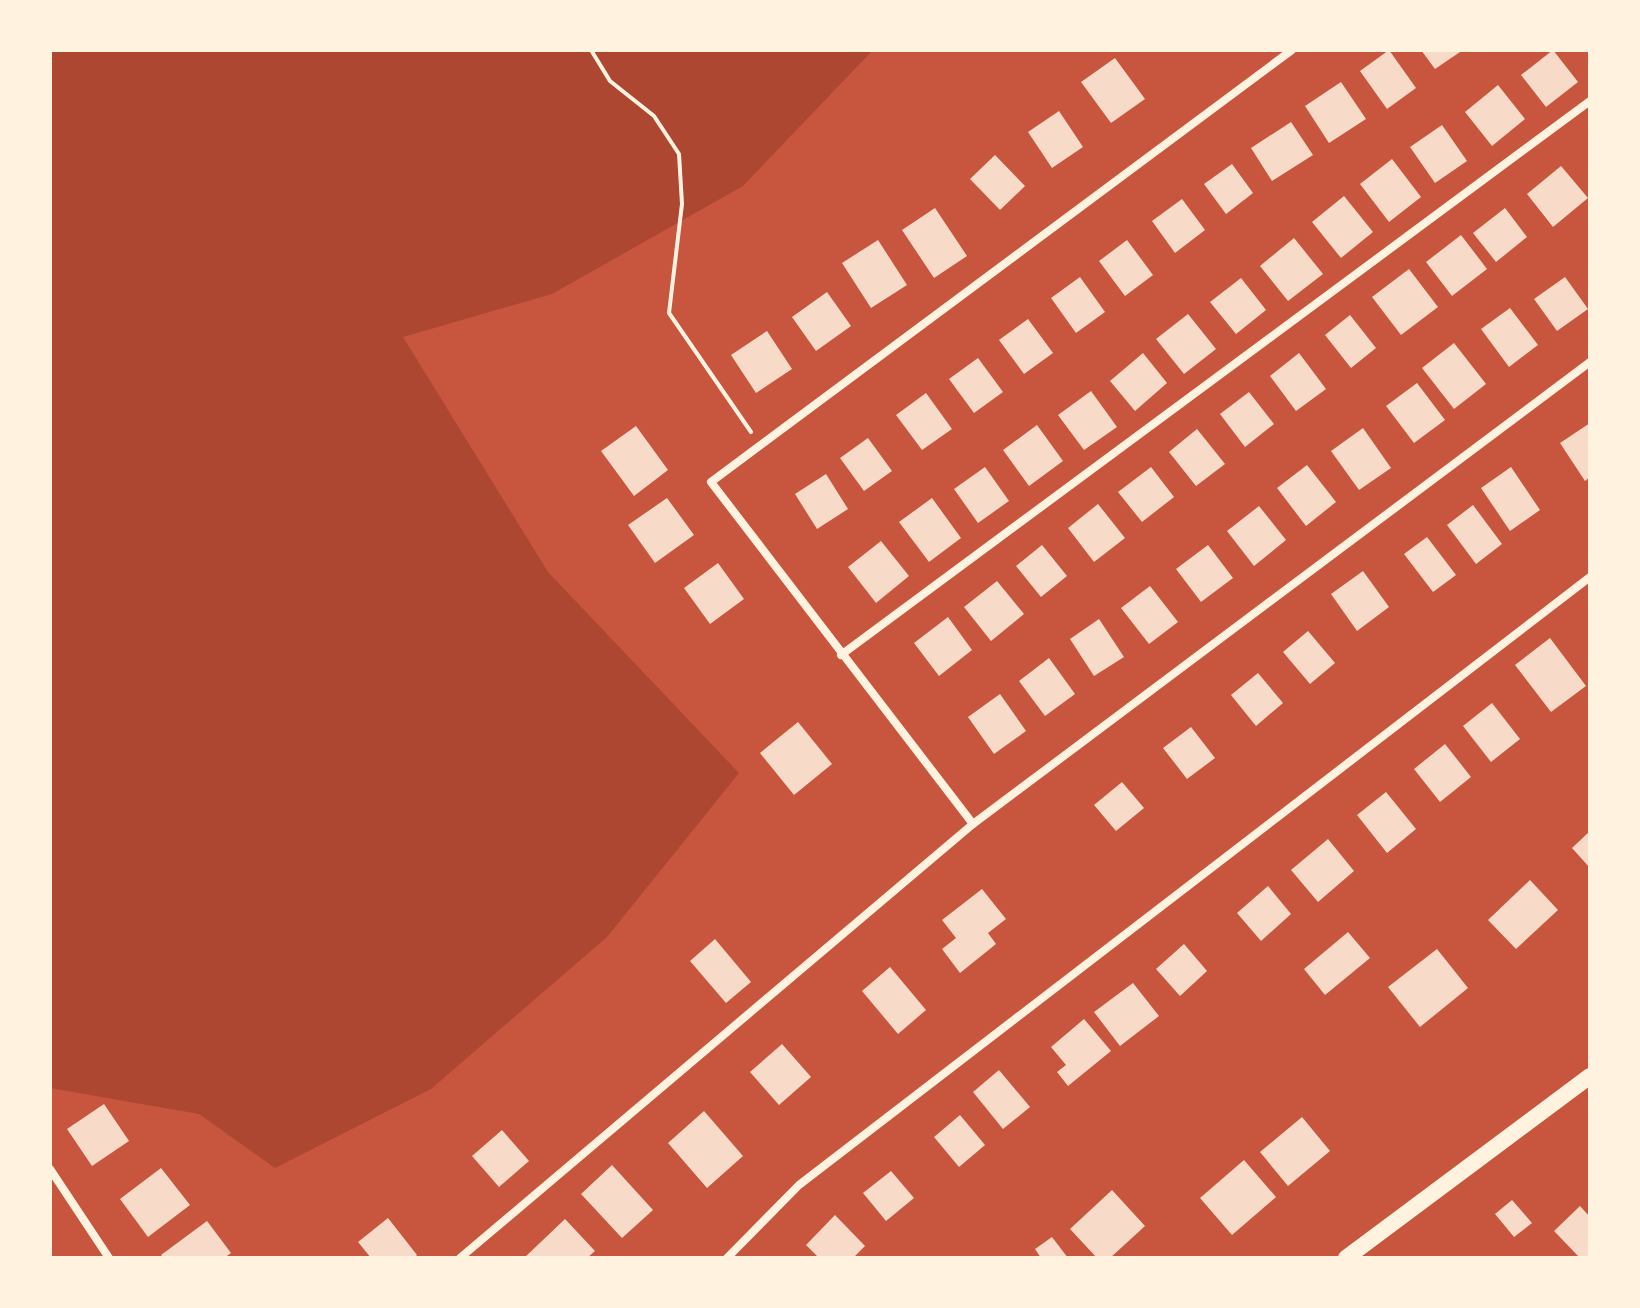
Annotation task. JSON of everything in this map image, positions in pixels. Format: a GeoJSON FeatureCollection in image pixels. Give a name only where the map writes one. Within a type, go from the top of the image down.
{"type":"FeatureCollection","features":[{"type":"Feature","properties":{"kind":"main road"},"geometry":{"type":"LineString","coordinates":[[1346,1258],[1590,1076]]}},
{"type":"Feature","properties":{"kind":"street"},"geometry":{"type":"LineString","coordinates":[[973,824],[711,482],[1292,50]]}},
{"type":"Feature","properties":{"kind":"street"},"geometry":{"type":"LineString","coordinates":[[841,655],[1590,101]]}},
{"type":"Feature","properties":{"kind":"street"},"geometry":{"type":"LineString","coordinates":[[460,1258],[973,824],[1590,362]]}},
{"type":"Feature","properties":{"kind":"street"},"geometry":{"type":"LineString","coordinates":[[727,1258],[799,1185],[1590,577]]}},
{"type":"Feature","properties":{"kind":"street"},"geometry":{"type":"LineString","coordinates":[[50,1169],[109,1258]]}},
{"type":"Feature","properties":{"kind":"path"},"geometry":{"type":"LineString","coordinates":[[591,50],[610,81],[654,116],[679,154],[682,204],[669,313],[759,444]]}},
{"type":"Feature","properties":{"kind":"shaded area"},"geometry":{"type":"Polygon","coordinates":[[[50,50],[873,50],[743,186],[552,294],[403,337],[548,572],[739,773],[607,937],[431,1089],[275,1168],[199,1114],[50,1088],[50,50]]]}},
{"type":"Feature","properties":{"kind":"building"},"geometry":{"type":"Polygon","coordinates":[[[1389,50],[1416,88],[1387,109],[1360,71],[1389,50]]]}},
{"type":"Feature","properties":{"kind":"building"},"geometry":{"type":"Polygon","coordinates":[[[1421,50],[1463,50],[1435,69],[1421,50]]]}},
{"type":"Feature","properties":{"kind":"building"},"geometry":{"type":"Polygon","coordinates":[[[1553,50],[1578,82],[1546,107],[1521,75],[1553,50]]]}},
{"type":"Feature","properties":{"kind":"building"},"geometry":{"type":"Polygon","coordinates":[[[1115,58],[1145,99],[1111,123],[1081,82],[1115,58]]]}},
{"type":"Feature","properties":{"kind":"building"},"geometry":{"type":"Polygon","coordinates":[[[1341,82],[1366,119],[1329,143],[1305,106],[1341,82]]]}},
{"type":"Feature","properties":{"kind":"building"},"geometry":{"type":"Polygon","coordinates":[[[1498,85],[1525,119],[1492,146],[1465,112],[1498,85]]]}},
{"type":"Feature","properties":{"kind":"building"},"geometry":{"type":"Polygon","coordinates":[[[1059,111],[1083,147],[1052,168],[1028,132],[1059,111]]]}},
{"type":"Feature","properties":{"kind":"building"},"geometry":{"type":"Polygon","coordinates":[[[1291,122],[1313,155],[1272,181],[1251,148],[1291,122]]]}},
{"type":"Feature","properties":{"kind":"building"},"geometry":{"type":"Polygon","coordinates":[[[1442,125],[1467,161],[1435,183],[1410,147],[1442,125]]]}},
{"type":"Feature","properties":{"kind":"building"},"geometry":{"type":"Polygon","coordinates":[[[995,155],[1025,186],[1000,210],[970,179],[995,155]]]}},
{"type":"Feature","properties":{"kind":"building"},"geometry":{"type":"Polygon","coordinates":[[[1392,159],[1421,197],[1389,222],[1360,184],[1392,159]]]}},
{"type":"Feature","properties":{"kind":"building"},"geometry":{"type":"Polygon","coordinates":[[[1232,164],[1253,193],[1226,214],[1204,184],[1232,164]]]}},
{"type":"Feature","properties":{"kind":"building"},"geometry":{"type":"Polygon","coordinates":[[[1561,166],[1588,198],[1553,227],[1527,194],[1561,166]]]}},
{"type":"Feature","properties":{"kind":"building"},"geometry":{"type":"Polygon","coordinates":[[[1344,196],[1373,232],[1341,258],[1312,222],[1344,196]]]}},
{"type":"Feature","properties":{"kind":"building"},"geometry":{"type":"Polygon","coordinates":[[[1182,199],[1205,230],[1175,253],[1152,221],[1182,199]]]}},
{"type":"Feature","properties":{"kind":"building"},"geometry":{"type":"Polygon","coordinates":[[[935,208],[967,256],[934,278],[902,230],[935,208]]]}},
{"type":"Feature","properties":{"kind":"building"},"geometry":{"type":"Polygon","coordinates":[[[1505,208],[1527,237],[1496,262],[1473,233],[1505,208]]]}},
{"type":"Feature","properties":{"kind":"building"},"geometry":{"type":"Polygon","coordinates":[[[1461,235],[1487,269],[1452,296],[1426,262],[1461,235]]]}},
{"type":"Feature","properties":{"kind":"building"},"geometry":{"type":"Polygon","coordinates":[[[1294,238],[1323,274],[1288,301],[1260,266],[1294,238]]]}},
{"type":"Feature","properties":{"kind":"building"},"geometry":{"type":"Polygon","coordinates":[[[878,240],[907,285],[871,308],[842,263],[878,240]]]}},
{"type":"Feature","properties":{"kind":"building"},"geometry":{"type":"Polygon","coordinates":[[[1127,240],[1153,275],[1125,296],[1099,261],[1127,240]]]}},
{"type":"Feature","properties":{"kind":"building"},"geometry":{"type":"Polygon","coordinates":[[[1409,269],[1438,307],[1401,335],[1372,297],[1409,269]]]}},
{"type":"Feature","properties":{"kind":"building"},"geometry":{"type":"Polygon","coordinates":[[[1080,277],[1105,312],[1076,333],[1051,298],[1080,277]]]}},
{"type":"Feature","properties":{"kind":"building"},"geometry":{"type":"Polygon","coordinates":[[[1565,277],[1588,309],[1557,331],[1534,299],[1565,277]]]}},
{"type":"Feature","properties":{"kind":"building"},"geometry":{"type":"Polygon","coordinates":[[[1241,278],[1266,310],[1236,334],[1210,302],[1241,278]]]}},
{"type":"Feature","properties":{"kind":"building"},"geometry":{"type":"Polygon","coordinates":[[[827,292],[851,326],[816,351],[792,317],[827,292]]]}},
{"type":"Feature","properties":{"kind":"building"},"geometry":{"type":"Polygon","coordinates":[[[1510,308],[1538,345],[1509,367],[1481,329],[1510,308]]]}},
{"type":"Feature","properties":{"kind":"building"},"geometry":{"type":"Polygon","coordinates":[[[1188,314],[1216,349],[1184,374],[1156,339],[1188,314]]]}},
{"type":"Feature","properties":{"kind":"building"},"geometry":{"type":"Polygon","coordinates":[[[1350,315],[1376,348],[1351,368],[1325,335],[1350,315]]]}},
{"type":"Feature","properties":{"kind":"building"},"geometry":{"type":"Polygon","coordinates":[[[1028,319],[1053,353],[1024,374],[999,340],[1028,319]]]}},
{"type":"Feature","properties":{"kind":"building"},"geometry":{"type":"Polygon","coordinates":[[[767,331],[792,369],[756,393],[731,355],[767,331]]]}},
{"type":"Feature","properties":{"kind":"building"},"geometry":{"type":"Polygon","coordinates":[[[1454,343],[1486,384],[1454,409],[1422,368],[1454,343]]]}},
{"type":"Feature","properties":{"kind":"building"},"geometry":{"type":"Polygon","coordinates":[[[1143,353],[1167,383],[1135,411],[1110,381],[1143,353]]]}},
{"type":"Feature","properties":{"kind":"building"},"geometry":{"type":"Polygon","coordinates":[[[1299,353],[1326,389],[1296,411],[1270,376],[1299,353]]]}},
{"type":"Feature","properties":{"kind":"building"},"geometry":{"type":"Polygon","coordinates":[[[978,358],[1003,392],[974,413],[949,379],[978,358]]]}},
{"type":"Feature","properties":{"kind":"building"},"geometry":{"type":"Polygon","coordinates":[[[1417,383],[1445,420],[1414,443],[1386,406],[1417,383]]]}},
{"type":"Feature","properties":{"kind":"building"},"geometry":{"type":"Polygon","coordinates":[[[1091,391],[1117,427],[1084,450],[1058,415],[1091,391]]]}},
{"type":"Feature","properties":{"kind":"building"},"geometry":{"type":"Polygon","coordinates":[[[1249,392],[1274,424],[1245,447],[1220,414],[1249,392]]]}},
{"type":"Feature","properties":{"kind":"building"},"geometry":{"type":"Polygon","coordinates":[[[926,393],[952,429],[922,450],[896,415],[926,393]]]}},
{"type":"Feature","properties":{"kind":"building"},"geometry":{"type":"Polygon","coordinates":[[[1590,423],[1590,477],[1585,481],[1560,443],[1590,423]]]}},
{"type":"Feature","properties":{"kind":"building"},"geometry":{"type":"Polygon","coordinates":[[[1037,425],[1063,461],[1029,486],[1003,450],[1037,425]]]}},
{"type":"Feature","properties":{"kind":"building"},"geometry":{"type":"Polygon","coordinates":[[[636,426],[668,470],[634,496],[601,451],[636,426]]]}},
{"type":"Feature","properties":{"kind":"building"},"geometry":{"type":"Polygon","coordinates":[[[1363,428],[1391,468],[1359,490],[1331,451],[1363,428]]]}},
{"type":"Feature","properties":{"kind":"building"},"geometry":{"type":"Polygon","coordinates":[[[1197,429],[1225,464],[1196,486],[1169,452],[1197,429]]]}},
{"type":"Feature","properties":{"kind":"building"},"geometry":{"type":"Polygon","coordinates":[[[868,438],[892,471],[864,491],[840,458],[868,438]]]}},
{"type":"Feature","properties":{"kind":"building"},"geometry":{"type":"Polygon","coordinates":[[[1307,465],[1336,502],[1306,526],[1277,488],[1307,465]]]}},
{"type":"Feature","properties":{"kind":"building"},"geometry":{"type":"Polygon","coordinates":[[[985,467],[1009,501],[978,523],[954,489],[985,467]]]}},
{"type":"Feature","properties":{"kind":"building"},"geometry":{"type":"Polygon","coordinates":[[[1151,467],[1174,497],[1142,522],[1118,492],[1151,467]]]}},
{"type":"Feature","properties":{"kind":"building"},"geometry":{"type":"Polygon","coordinates":[[[1511,467],[1540,510],[1510,531],[1481,488],[1511,467]]]}},
{"type":"Feature","properties":{"kind":"building"},"geometry":{"type":"Polygon","coordinates":[[[826,474],[848,509],[817,529],[795,494],[826,474]]]}},
{"type":"Feature","properties":{"kind":"building"},"geometry":{"type":"Polygon","coordinates":[[[667,498],[694,535],[655,563],[628,525],[667,498]]]}},
{"type":"Feature","properties":{"kind":"building"},"geometry":{"type":"Polygon","coordinates":[[[932,498],[961,538],[929,562],[899,522],[932,498]]]}},
{"type":"Feature","properties":{"kind":"building"},"geometry":{"type":"Polygon","coordinates":[[[1098,504],[1125,538],[1094,562],[1068,528],[1098,504]]]}},
{"type":"Feature","properties":{"kind":"building"},"geometry":{"type":"Polygon","coordinates":[[[1473,505],[1502,544],[1476,564],[1447,525],[1473,505]]]}},
{"type":"Feature","properties":{"kind":"building"},"geometry":{"type":"Polygon","coordinates":[[[1259,506],[1286,540],[1254,566],[1227,531],[1259,506]]]}},
{"type":"Feature","properties":{"kind":"building"},"geometry":{"type":"Polygon","coordinates":[[[1427,537],[1456,575],[1433,592],[1404,554],[1427,537]]]}},
{"type":"Feature","properties":{"kind":"building"},"geometry":{"type":"Polygon","coordinates":[[[881,541],[909,576],[876,603],[848,567],[881,541]]]}},
{"type":"Feature","properties":{"kind":"building"},"geometry":{"type":"Polygon","coordinates":[[[1042,545],[1067,576],[1041,597],[1016,566],[1042,545]]]}},
{"type":"Feature","properties":{"kind":"building"},"geometry":{"type":"Polygon","coordinates":[[[1208,545],[1233,578],[1201,602],[1176,569],[1208,545]]]}},
{"type":"Feature","properties":{"kind":"building"},"geometry":{"type":"Polygon","coordinates":[[[718,563],[744,599],[710,624],[684,588],[718,563]]]}},
{"type":"Feature","properties":{"kind":"building"},"geometry":{"type":"Polygon","coordinates":[[[1363,571],[1389,607],[1357,631],[1331,594],[1363,571]]]}},
{"type":"Feature","properties":{"kind":"building"},"geometry":{"type":"Polygon","coordinates":[[[997,581],[1024,614],[991,641],[964,607],[997,581]]]}},
{"type":"Feature","properties":{"kind":"building"},"geometry":{"type":"Polygon","coordinates":[[[1150,586],[1178,622],[1149,644],[1121,608],[1150,586]]]}},
{"type":"Feature","properties":{"kind":"building"},"geometry":{"type":"Polygon","coordinates":[[[948,617],[972,650],[939,676],[914,643],[948,617]]]}},
{"type":"Feature","properties":{"kind":"building"},"geometry":{"type":"Polygon","coordinates":[[[1099,619],[1124,657],[1094,676],[1070,639],[1099,619]]]}},
{"type":"Feature","properties":{"kind":"building"},"geometry":{"type":"Polygon","coordinates":[[[1308,631],[1335,663],[1310,684],[1283,652],[1308,631]]]}},
{"type":"Feature","properties":{"kind":"building"},"geometry":{"type":"Polygon","coordinates":[[[1550,638],[1586,686],[1551,712],[1515,665],[1550,638]]]}},
{"type":"Feature","properties":{"kind":"building"},"geometry":{"type":"Polygon","coordinates":[[[1049,658],[1075,694],[1045,716],[1019,681],[1049,658]]]}},
{"type":"Feature","properties":{"kind":"building"},"geometry":{"type":"Polygon","coordinates":[[[1258,673],[1283,703],[1256,726],[1231,695],[1258,673]]]}},
{"type":"Feature","properties":{"kind":"building"},"geometry":{"type":"Polygon","coordinates":[[[1000,694],[1026,731],[994,754],[968,717],[1000,694]]]}},
{"type":"Feature","properties":{"kind":"building"},"geometry":{"type":"Polygon","coordinates":[[[1492,703],[1520,739],[1491,762],[1463,726],[1492,703]]]}},
{"type":"Feature","properties":{"kind":"building"},"geometry":{"type":"Polygon","coordinates":[[[798,722],[832,764],[794,795],[760,753],[798,722]]]}},
{"type":"Feature","properties":{"kind":"building"},"geometry":{"type":"Polygon","coordinates":[[[1191,727],[1215,758],[1187,779],[1163,748],[1191,727]]]}},
{"type":"Feature","properties":{"kind":"building"},"geometry":{"type":"Polygon","coordinates":[[[1445,744],[1471,777],[1440,802],[1414,769],[1445,744]]]}},
{"type":"Feature","properties":{"kind":"building"},"geometry":{"type":"Polygon","coordinates":[[[1122,782],[1144,808],[1116,831],[1094,805],[1122,782]]]}},
{"type":"Feature","properties":{"kind":"building"},"geometry":{"type":"Polygon","coordinates":[[[1386,792],[1416,829],[1387,853],[1357,815],[1386,792]]]}},
{"type":"Feature","properties":{"kind":"building"},"geometry":{"type":"Polygon","coordinates":[[[1590,831],[1590,868],[1572,848],[1590,831]]]}},
{"type":"Feature","properties":{"kind":"building"},"geometry":{"type":"Polygon","coordinates":[[[1328,839],[1354,871],[1318,902],[1291,870],[1328,839]]]}},
{"type":"Feature","properties":{"kind":"building"},"geometry":{"type":"Polygon","coordinates":[[[1530,880],[1558,910],[1516,949],[1488,920],[1530,880]]]}},
{"type":"Feature","properties":{"kind":"building"},"geometry":{"type":"Polygon","coordinates":[[[1268,886],[1291,914],[1261,941],[1237,913],[1268,886]]]}},
{"type":"Feature","properties":{"kind":"building"},"geometry":{"type":"Polygon","coordinates":[[[982,889],[1006,919],[988,933],[996,944],[960,973],[942,949],[956,938],[942,920],[982,889]]]}},
{"type":"Feature","properties":{"kind":"building"},"geometry":{"type":"Polygon","coordinates":[[[1348,932],[1370,958],[1325,995],[1304,969],[1348,932]]]}},
{"type":"Feature","properties":{"kind":"building"},"geometry":{"type":"Polygon","coordinates":[[[715,939],[751,982],[726,1003],[690,961],[715,939]]]}},
{"type":"Feature","properties":{"kind":"building"},"geometry":{"type":"Polygon","coordinates":[[[1184,944],[1207,971],[1180,996],[1156,969],[1184,944]]]}},
{"type":"Feature","properties":{"kind":"building"},"geometry":{"type":"Polygon","coordinates":[[[1437,949],[1468,988],[1420,1027],[1388,987],[1437,949]]]}},
{"type":"Feature","properties":{"kind":"building"},"geometry":{"type":"Polygon","coordinates":[[[890,967],[926,1010],[898,1034],[862,991],[890,967]]]}},
{"type":"Feature","properties":{"kind":"building"},"geometry":{"type":"Polygon","coordinates":[[[1133,983],[1159,1016],[1120,1046],[1094,1012],[1133,983]]]}},
{"type":"Feature","properties":{"kind":"building"},"geometry":{"type":"Polygon","coordinates":[[[1084,1019],[1111,1051],[1068,1086],[1057,1072],[1066,1065],[1051,1047],[1084,1019]]]}},
{"type":"Feature","properties":{"kind":"building"},"geometry":{"type":"Polygon","coordinates":[[[782,1044],[811,1077],[779,1105],[750,1072],[782,1044]]]}},
{"type":"Feature","properties":{"kind":"building"},"geometry":{"type":"Polygon","coordinates":[[[999,1070],[1030,1107],[1003,1129],[973,1092],[999,1070]]]}},
{"type":"Feature","properties":{"kind":"building"},"geometry":{"type":"Polygon","coordinates":[[[104,1104],[129,1141],[92,1166],[67,1129],[104,1104]]]}},
{"type":"Feature","properties":{"kind":"building"},"geometry":{"type":"Polygon","coordinates":[[[704,1111],[743,1156],[707,1188],[668,1143],[704,1111]]]}},
{"type":"Feature","properties":{"kind":"building"},"geometry":{"type":"Polygon","coordinates":[[[960,1115],[985,1145],[959,1167],[934,1137],[960,1115]]]}},
{"type":"Feature","properties":{"kind":"building"},"geometry":{"type":"Polygon","coordinates":[[[1302,1117],[1330,1151],[1288,1186],[1260,1152],[1302,1117]]]}},
{"type":"Feature","properties":{"kind":"building"},"geometry":{"type":"Polygon","coordinates":[[[502,1130],[529,1161],[499,1187],[472,1156],[502,1130]]]}},
{"type":"Feature","properties":{"kind":"building"},"geometry":{"type":"Polygon","coordinates":[[[1244,1160],[1276,1197],[1232,1235],[1200,1198],[1244,1160]]]}},
{"type":"Feature","properties":{"kind":"building"},"geometry":{"type":"Polygon","coordinates":[[[612,1165],[653,1210],[622,1238],[581,1194],[612,1165]]]}},
{"type":"Feature","properties":{"kind":"building"},"geometry":{"type":"Polygon","coordinates":[[[161,1168],[190,1205],[148,1237],[120,1199],[161,1168]]]}},
{"type":"Feature","properties":{"kind":"building"},"geometry":{"type":"Polygon","coordinates":[[[891,1171],[914,1198],[886,1221],[863,1193],[891,1171]]]}},
{"type":"Feature","properties":{"kind":"building"},"geometry":{"type":"Polygon","coordinates":[[[1112,1190],[1145,1226],[1110,1258],[1097,1258],[1070,1229],[1112,1190]]]}},
{"type":"Feature","properties":{"kind":"building"},"geometry":{"type":"Polygon","coordinates":[[[1512,1200],[1532,1223],[1514,1237],[1495,1214],[1512,1200]]]}},
{"type":"Feature","properties":{"kind":"building"},"geometry":{"type":"Polygon","coordinates":[[[1580,1206],[1590,1217],[1590,1258],[1580,1258],[1554,1231],[1580,1206]]]}},
{"type":"Feature","properties":{"kind":"building"},"geometry":{"type":"Polygon","coordinates":[[[835,1215],[865,1246],[853,1258],[819,1258],[806,1245],[835,1215]]]}},
{"type":"Feature","properties":{"kind":"building"},"geometry":{"type":"Polygon","coordinates":[[[388,1218],[417,1255],[414,1258],[371,1258],[358,1242],[388,1218]]]}},
{"type":"Feature","properties":{"kind":"building"},"geometry":{"type":"Polygon","coordinates":[[[565,1219],[595,1251],[587,1258],[524,1258],[565,1219]]]}},
{"type":"Feature","properties":{"kind":"building"},"geometry":{"type":"Polygon","coordinates":[[[207,1221],[231,1253],[224,1258],[164,1258],[161,1255],[207,1221]]]}},
{"type":"Feature","properties":{"kind":"building"},"geometry":{"type":"Polygon","coordinates":[[[1052,1237],[1068,1258],[1041,1258],[1035,1249],[1052,1237]]]}}]}
